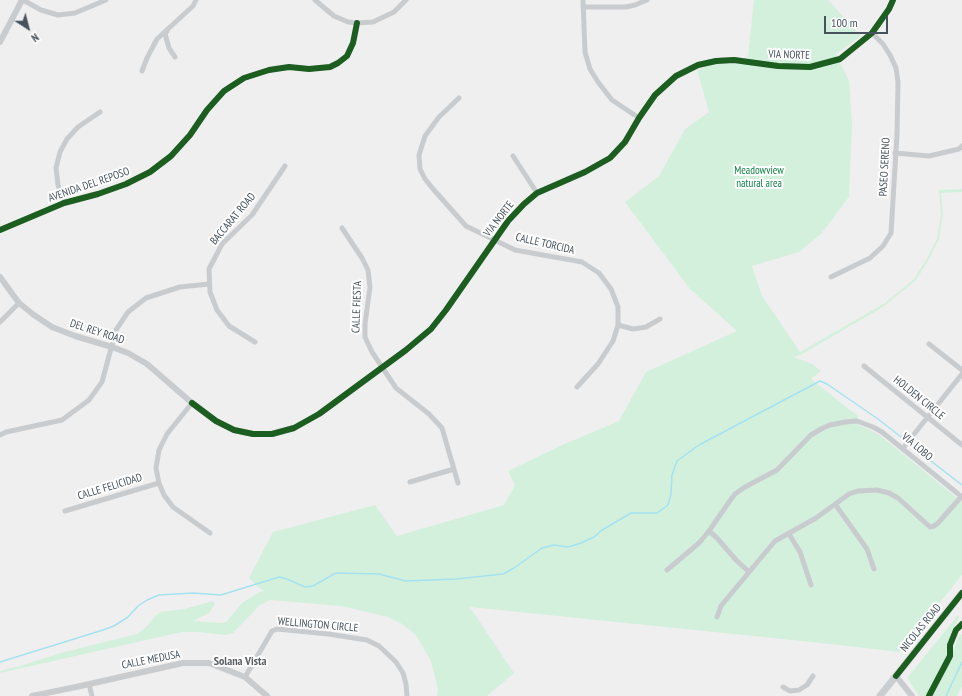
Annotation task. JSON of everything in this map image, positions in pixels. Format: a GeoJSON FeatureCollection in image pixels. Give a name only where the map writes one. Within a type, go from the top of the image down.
{"type":"FeatureCollection","features":[{"type":"Feature","properties":{"kind":"main road","name":"NICOLAS ROAD"},"geometry":{"type":"LineString","coordinates":[[880,696],[962,593]]}},
{"type":"Feature","properties":{"kind":"street"},"geometry":{"type":"LineString","coordinates":[[0,42],[23,0],[41,10],[58,15],[75,13],[106,0]]}},
{"type":"Feature","properties":{"kind":"street"},"geometry":{"type":"LineString","coordinates":[[142,71],[146,58],[157,39],[193,6],[196,0]]}},
{"type":"Feature","properties":{"kind":"street"},"geometry":{"type":"LineString","coordinates":[[315,0],[334,16],[348,22],[357,23],[372,22],[394,12],[406,0]]}},
{"type":"Feature","properties":{"kind":"street"},"geometry":{"type":"LineString","coordinates":[[583,0],[585,52],[590,69],[612,100],[639,118]]}},
{"type":"Feature","properties":{"kind":"street"},"geometry":{"type":"LineString","coordinates":[[583,7],[626,6],[635,5],[647,0]]}},
{"type":"Feature","properties":{"kind":"street","name":"VIA NORTE"},"geometry":{"type":"LineString","coordinates":[[192,404],[216,421],[234,430],[253,434],[272,434],[294,428],[319,414],[406,350],[431,329],[508,221],[524,204],[537,193],[585,172],[610,158],[625,142],[655,95],[676,76],[698,65],[716,61],[734,60],[778,66],[810,67],[840,58],[872,33],[889,9],[892,0]]}},
{"type":"Feature","properties":{"kind":"street","name":"AVENIDA DEL REPOSO"},"geometry":{"type":"LineString","coordinates":[[0,230],[64,203],[98,194],[126,184],[150,172],[171,156],[190,135],[206,110],[224,91],[244,78],[269,70],[289,67],[309,69],[330,67],[338,63],[347,56],[354,43],[357,23]]}},
{"type":"Feature","properties":{"kind":"street"},"geometry":{"type":"LineString","coordinates":[[169,28],[165,34],[169,48],[175,57]]}},
{"type":"Feature","properties":{"kind":"street","name":"PASEO SERENO"},"geometry":{"type":"LineString","coordinates":[[831,277],[870,258],[882,246],[891,233],[898,82],[896,68],[890,55],[883,44],[872,33]]}},
{"type":"Feature","properties":{"kind":"street","name":"CALLE TORCIDA"},"geometry":{"type":"LineString","coordinates":[[459,98],[439,117],[425,136],[419,155],[420,169],[425,179],[466,226],[515,250],[582,262],[599,273],[611,289],[618,307],[618,325],[614,341],[598,364],[577,387]]}},
{"type":"Feature","properties":{"kind":"street"},"geometry":{"type":"LineString","coordinates":[[64,203],[58,185],[56,168],[60,152],[67,139],[78,127],[100,112]]}},
{"type":"Feature","properties":{"kind":"street"},"geometry":{"type":"LineString","coordinates":[[895,153],[929,156],[962,146]]}},
{"type":"Feature","properties":{"kind":"street"},"geometry":{"type":"LineString","coordinates":[[513,156],[537,193]]}},
{"type":"Feature","properties":{"kind":"street","name":"BACCARAT ROAD"},"geometry":{"type":"LineString","coordinates":[[255,342],[229,326],[217,310],[210,292],[209,268],[222,244],[252,215],[285,166]]}},
{"type":"Feature","properties":{"kind":"street","name":"CALLE FIESTA"},"geometry":{"type":"LineString","coordinates":[[342,228],[362,258],[368,270],[370,287],[365,324],[366,337],[372,352],[396,388],[429,414],[442,428],[458,483]]}},
{"type":"Feature","properties":{"kind":"street","name":"DEL REY ROAD"},"geometry":{"type":"LineString","coordinates":[[0,277],[20,303],[52,327],[75,336],[112,346],[128,353],[147,364],[192,404]]}},
{"type":"Feature","properties":{"kind":"street"},"geometry":{"type":"LineString","coordinates":[[0,435],[6,432],[62,420],[89,400],[102,382],[116,330],[128,312],[146,298],[180,287],[209,284]]}},
{"type":"Feature","properties":{"kind":"street"},"geometry":{"type":"LineString","coordinates":[[0,322],[20,303]]}},
{"type":"Feature","properties":{"kind":"street"},"geometry":{"type":"LineString","coordinates":[[618,325],[633,329],[646,327],[660,319]]}},
{"type":"Feature","properties":{"kind":"street"},"geometry":{"type":"LineString","coordinates":[[929,344],[962,370]]}},
{"type":"Feature","properties":{"kind":"street","name":"HOLDEN CIRCLE"},"geometry":{"type":"LineString","coordinates":[[864,366],[962,445]]}},
{"type":"Feature","properties":{"kind":"street"},"geometry":{"type":"LineString","coordinates":[[903,448],[962,374]]}},
{"type":"Feature","properties":{"kind":"street"},"geometry":{"type":"LineString","coordinates":[[192,404],[167,434],[159,450],[156,468],[164,495],[173,507],[210,533]]}},
{"type":"Feature","properties":{"kind":"street","name":"VIA LOBO"},"geometry":{"type":"LineString","coordinates":[[709,531],[736,494],[745,487],[777,470],[811,435],[830,424],[854,421],[864,423],[882,432],[962,497]]}},
{"type":"Feature","properties":{"kind":"street"},"geometry":{"type":"LineString","coordinates":[[410,482],[454,469]]}},
{"type":"Feature","properties":{"kind":"street","name":"CALLE FELICIDAD"},"geometry":{"type":"LineString","coordinates":[[65,511],[160,483]]}},
{"type":"Feature","properties":{"kind":"street"},"geometry":{"type":"LineString","coordinates":[[717,616],[721,606],[776,541],[849,494],[858,491],[877,490],[889,493],[898,498],[930,527],[938,523],[962,497]]}},
{"type":"Feature","properties":{"kind":"street"},"geometry":{"type":"LineString","coordinates":[[835,504],[867,550],[874,569]]}},
{"type":"Feature","properties":{"kind":"street"},"geometry":{"type":"LineString","coordinates":[[667,570],[699,543],[709,531],[749,572]]}},
{"type":"Feature","properties":{"kind":"street"},"geometry":{"type":"LineString","coordinates":[[789,534],[800,552],[811,585]]}},
{"type":"Feature","properties":{"kind":"street","name":"WELLINGTON CIRCLE"},"geometry":{"type":"LineString","coordinates":[[245,677],[272,631],[277,629],[328,634],[367,640],[379,646],[396,662],[403,673],[407,696]]}},
{"type":"Feature","properties":{"kind":"street","name":"CALLE MEDUSA"},"geometry":{"type":"LineString","coordinates":[[32,696],[183,663],[209,663],[245,677],[267,696]]}},
{"type":"Feature","properties":{"kind":"street"},"geometry":{"type":"LineString","coordinates":[[783,687],[790,691],[798,690],[807,685],[813,676]]}},
{"type":"Feature","properties":{"kind":"street"},"geometry":{"type":"LineString","coordinates":[[896,676],[912,696]]}},
{"type":"Feature","properties":{"kind":"street"},"geometry":{"type":"LineString","coordinates":[[89,684],[92,696]]}},
{"type":"Feature","properties":{"kind":"green space","name":"Meadowview natural area"},"geometry":{"type":"Polygon","coordinates":[[[754,0],[828,0],[861,36],[836,54],[849,81],[852,123],[849,197],[821,234],[799,252],[752,266],[762,296],[800,352],[885,303],[914,279],[937,239],[941,214],[939,190],[962,189],[962,192],[941,193],[943,213],[939,239],[916,280],[883,307],[802,354],[794,357],[812,364],[821,371],[811,379],[858,416],[857,424],[881,436],[962,502],[962,575],[900,652],[470,607],[514,673],[487,696],[437,696],[438,690],[431,661],[415,634],[402,624],[388,617],[341,606],[270,600],[260,605],[233,633],[226,635],[182,632],[0,673],[0,671],[64,652],[137,634],[161,612],[184,609],[213,601],[215,604],[209,613],[193,621],[226,622],[242,603],[259,592],[264,591],[249,578],[273,532],[375,505],[397,536],[504,505],[515,485],[508,471],[560,446],[619,421],[646,372],[737,331],[690,289],[625,202],[659,176],[685,129],[709,112],[697,70],[716,64],[742,64],[748,56],[754,0]]]}},
{"type":"Feature","properties":{"kind":"green space"},"geometry":{"type":"Polygon","coordinates":[[[958,615],[959,617],[948,645],[948,656],[927,696],[919,696],[908,677],[958,615]]]}},
{"type":"Feature","properties":{"kind":"green space"},"geometry":{"type":"Polygon","coordinates":[[[960,634],[962,635],[962,686],[957,696],[930,696],[949,660],[960,634]]]}},
{"type":"Feature","properties":{"kind":"waterway"},"geometry":{"type":"LineString","coordinates":[[0,662],[114,626],[128,617],[138,606],[159,595],[193,593],[221,595],[279,577],[305,587],[313,586],[336,573],[379,574],[406,581],[456,579],[503,574],[542,548],[554,545],[568,547],[581,543],[594,537],[602,530],[631,513],[657,513],[668,505],[671,494],[672,475],[677,461],[699,445],[820,381],[827,384],[878,419],[901,437]]}},
{"type":"Feature","properties":{"kind":"waterway"},"geometry":{"type":"LineString","coordinates":[[914,448],[962,485]]}},
{"type":"Feature","properties":{"kind":"waterway"},"geometry":{"type":"LineString","coordinates":[[946,696],[962,662]]}},
{"type":"Feature","properties":{"kind":"cycle path"},"geometry":{"type":"LineString","coordinates":[[192,403],[216,421],[234,430],[253,434],[272,434],[294,428],[319,414],[406,350],[431,329],[508,221],[524,204],[537,193],[585,172],[610,158],[625,142],[655,95],[676,76],[698,65],[716,61],[734,60],[778,66],[810,67],[840,59],[872,33],[889,9],[893,0]]}},
{"type":"Feature","properties":{"kind":"cycle path"},"geometry":{"type":"LineString","coordinates":[[0,230],[64,203],[98,194],[126,184],[150,172],[171,156],[190,135],[207,110],[224,91],[244,78],[269,70],[289,67],[309,69],[330,67],[338,63],[347,56],[353,43],[357,23]]}},
{"type":"Feature","properties":{"kind":"cycle path"},"geometry":{"type":"LineString","coordinates":[[896,676],[962,593]]}},
{"type":"Feature","properties":{"kind":"cycle path"},"geometry":{"type":"LineString","coordinates":[[929,696],[950,656],[950,645],[956,630],[962,624]]}},
{"type":"Feature","properties":{"kind":"district","name":"Solana Vista"},"geometry":{"type":"Point","coordinates":[240,662]}}]}
